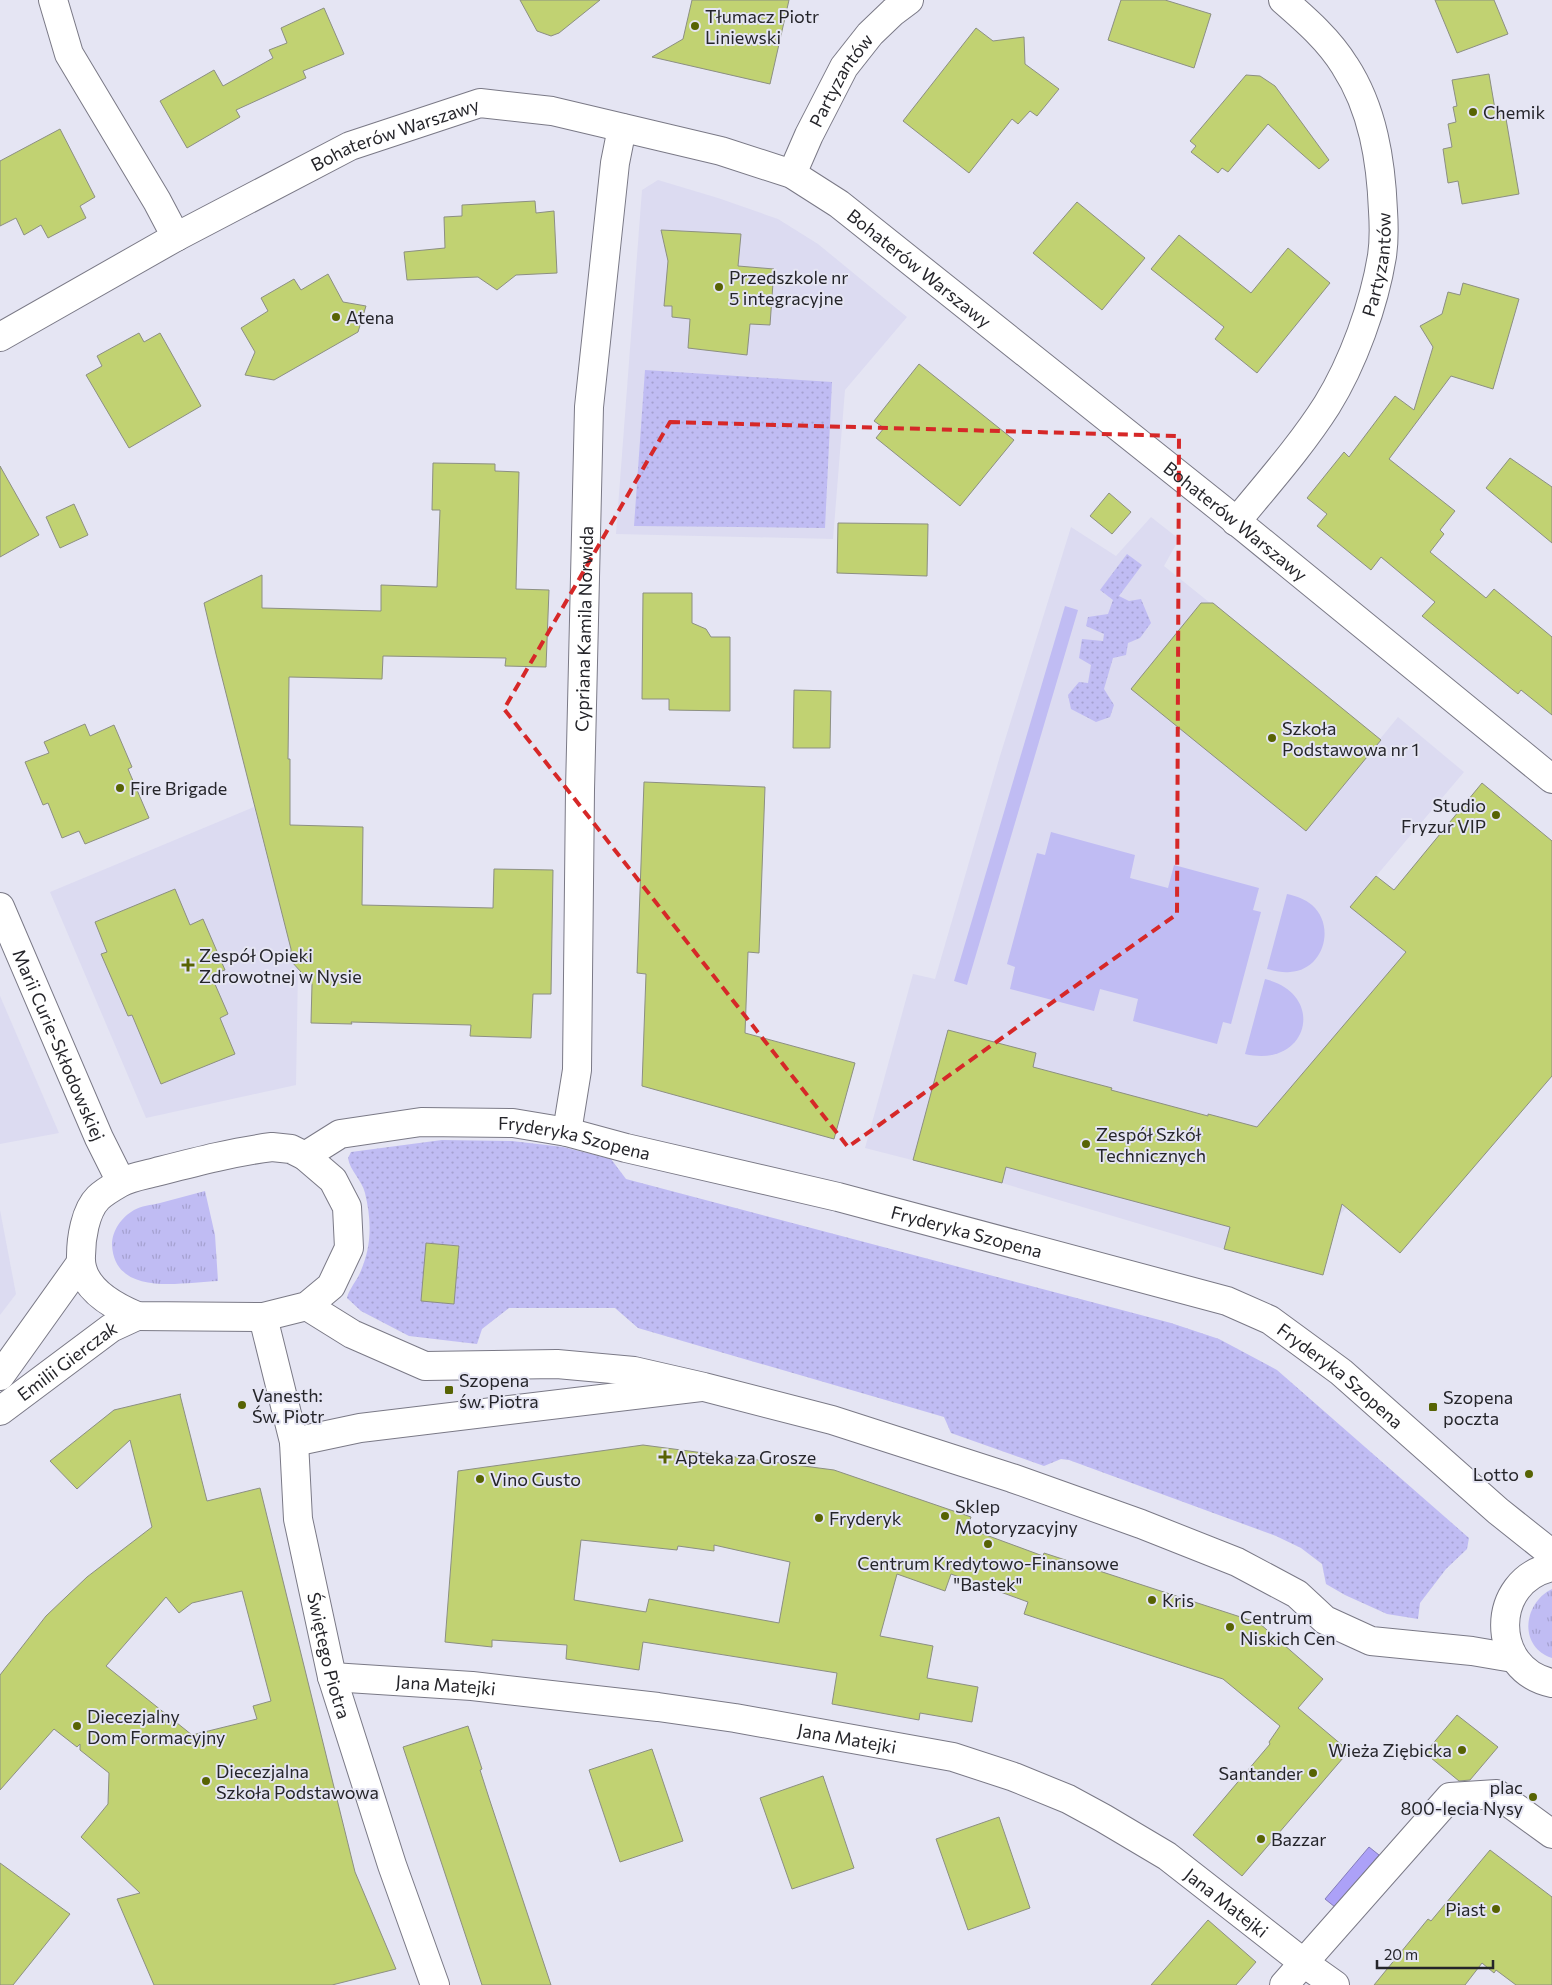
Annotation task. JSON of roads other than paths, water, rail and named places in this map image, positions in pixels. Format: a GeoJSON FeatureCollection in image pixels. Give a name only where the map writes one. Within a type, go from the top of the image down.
{"type":"FeatureCollection","features":[{"type":"Feature","properties":{"kind":"street"},"geometry":{"type":"LineString","coordinates":[[53,0],[69,54],[157,201],[176,237]]}},
{"type":"Feature","properties":{"kind":"street","name":"Partyzantów"},"geometry":{"type":"LineString","coordinates":[[792,174],[809,135],[844,67],[870,34],[909,0]]}},
{"type":"Feature","properties":{"kind":"street","name":"Partyzantów"},"geometry":{"type":"LineString","coordinates":[[1236,522],[1303,439],[1327,404],[1353,353],[1369,308],[1382,256],[1384,226],[1382,182],[1376,141],[1363,103],[1346,67],[1330,45],[1311,24],[1283,0]]}},
{"type":"Feature","properties":{"kind":"street","name":"Bohaterów Warszawy"},"geometry":{"type":"LineString","coordinates":[[0,337],[176,237],[350,146],[480,103],[552,111],[721,151],[792,174],[839,204],[1236,522],[1552,779]]}},
{"type":"Feature","properties":{"kind":"street","name":"Cypriana Kamila Norwida"},"geometry":{"type":"LineString","coordinates":[[567,1132],[577,1070],[580,790],[589,407],[615,164],[622,128]]}},
{"type":"Feature","properties":{"kind":"street","name":"Marii Curie-Skłodowskiej"},"geometry":{"type":"LineString","coordinates":[[0,907],[99,1138],[120,1182]]}},
{"type":"Feature","properties":{"kind":"street","name":"Fryderyka Szopena"},"geometry":{"type":"LineString","coordinates":[[305,1156],[340,1134],[421,1122],[513,1123],[567,1132],[626,1148],[746,1174],[919,1218],[1235,1304],[1270,1320],[1341,1372],[1498,1511],[1552,1554]]}},
{"type":"Feature","properties":{"kind":"street"},"geometry":{"type":"LineString","coordinates":[[272,1147],[291,1150],[305,1156],[333,1180],[347,1207],[349,1248],[331,1286],[307,1306],[264,1317],[137,1316],[119,1309],[103,1299],[89,1283],[80,1264],[81,1242],[85,1222],[96,1199],[120,1182],[237,1152],[272,1147]]}},
{"type":"Feature","properties":{"kind":"street","name":"Emilii Gierczak"},"geometry":{"type":"LineString","coordinates":[[0,1376],[80,1264]]}},
{"type":"Feature","properties":{"kind":"street"},"geometry":{"type":"LineString","coordinates":[[307,1306],[352,1334],[425,1366],[557,1364],[634,1371],[832,1420],[1012,1478],[1141,1524],[1237,1562],[1297,1594],[1325,1620],[1371,1641],[1472,1651],[1513,1658]]}},
{"type":"Feature","properties":{"kind":"street","name":"Emilii Gierczak"},"geometry":{"type":"LineString","coordinates":[[0,1411],[111,1328],[137,1316]]}},
{"type":"Feature","properties":{"kind":"street","name":"Świętego Piotra"},"geometry":{"type":"LineString","coordinates":[[264,1317],[294,1442],[298,1519],[332,1678],[392,1865],[435,1985]]}},
{"type":"Feature","properties":{"kind":"street"},"geometry":{"type":"LineString","coordinates":[[294,1442],[360,1428],[704,1387]]}},
{"type":"Feature","properties":{"kind":"street"},"geometry":{"type":"LineString","coordinates":[[1548,1685],[1527,1672],[1513,1658],[1505,1628],[1510,1600],[1522,1582],[1541,1569],[1552,1567]]}},
{"type":"Feature","properties":{"kind":"street","name":"Jana Matejki"},"geometry":{"type":"LineString","coordinates":[[332,1678],[472,1686],[658,1707],[735,1718],[953,1757],[1014,1777],[1068,1799],[1167,1856],[1335,1985]]}},
{"type":"Feature","properties":{"kind":"street"},"geometry":{"type":"LineString","coordinates":[[1284,1985],[1450,1797],[1497,1794],[1552,1834]]}},
{"type":"Feature","properties":{"kind":"place","name":"Tłumacz Piotr Liniewski"},"geometry":{"type":"Point","coordinates":[695,26]}},
{"type":"Feature","properties":{"kind":"place","name":"Chemik"},"geometry":{"type":"Point","coordinates":[1473,112]}},
{"type":"Feature","properties":{"kind":"place","name":"Przedszkole nr 5 integracyjne"},"geometry":{"type":"Point","coordinates":[719,287]}},
{"type":"Feature","properties":{"kind":"place","name":"Atena"},"geometry":{"type":"Point","coordinates":[336,317]}},
{"type":"Feature","properties":{"kind":"place","name":"Szkoła Podstawowa nr 1"},"geometry":{"type":"Point","coordinates":[1272,738]}},
{"type":"Feature","properties":{"kind":"place","name":"Fire Brigade"},"geometry":{"type":"Point","coordinates":[120,788]}},
{"type":"Feature","properties":{"kind":"place","name":"Studio Fryzur VIP"},"geometry":{"type":"Point","coordinates":[1496,815]}},
{"type":"Feature","properties":{"kind":"place","name":"Zespół Opieki Zdrowotnej w Nysie"},"geometry":{"type":"Point","coordinates":[188,965]}},
{"type":"Feature","properties":{"kind":"place","name":"Zespół Szkół Technicznych"},"geometry":{"type":"Point","coordinates":[1086,1144]}},
{"type":"Feature","properties":{"kind":"place","name":"Szopena św. Piotra"},"geometry":{"type":"Point","coordinates":[449,1390]}},
{"type":"Feature","properties":{"kind":"place","name":"Vanesth: Św. Piotr"},"geometry":{"type":"Point","coordinates":[242,1405]}},
{"type":"Feature","properties":{"kind":"place","name":"Szopena poczta"},"geometry":{"type":"Point","coordinates":[1433,1407]}},
{"type":"Feature","properties":{"kind":"place","name":"Apteka za Grosze"},"geometry":{"type":"Point","coordinates":[665,1457]}},
{"type":"Feature","properties":{"kind":"place","name":"Lotto"},"geometry":{"type":"Point","coordinates":[1529,1474]}},
{"type":"Feature","properties":{"kind":"place","name":"Vino Gusto"},"geometry":{"type":"Point","coordinates":[480,1479]}},
{"type":"Feature","properties":{"kind":"place","name":"Sklep Motoryzacyjny"},"geometry":{"type":"Point","coordinates":[945,1516]}},
{"type":"Feature","properties":{"kind":"place","name":"Fryderyk"},"geometry":{"type":"Point","coordinates":[819,1518]}},
{"type":"Feature","properties":{"kind":"place","name":"Centrum Kredytowo-Finansowe \"Bastek\""},"geometry":{"type":"Point","coordinates":[988,1544]}},
{"type":"Feature","properties":{"kind":"place","name":"Kris"},"geometry":{"type":"Point","coordinates":[1152,1600]}},
{"type":"Feature","properties":{"kind":"place","name":"Centrum Niskich Cen"},"geometry":{"type":"Point","coordinates":[1230,1627]}},
{"type":"Feature","properties":{"kind":"place","name":"Diecezjalny Dom Formacyjny"},"geometry":{"type":"Point","coordinates":[77,1726]}},
{"type":"Feature","properties":{"kind":"place","name":"Wieża Ziębicka"},"geometry":{"type":"Point","coordinates":[1462,1750]}},
{"type":"Feature","properties":{"kind":"place","name":"Santander"},"geometry":{"type":"Point","coordinates":[1313,1773]}},
{"type":"Feature","properties":{"kind":"place","name":"Diecezjalna Szkoła Podstawowa"},"geometry":{"type":"Point","coordinates":[206,1781]}},
{"type":"Feature","properties":{"kind":"place","name":"plac 800-lecia Nysy"},"geometry":{"type":"Point","coordinates":[1533,1797]}},
{"type":"Feature","properties":{"kind":"place","name":"Bazzar"},"geometry":{"type":"Point","coordinates":[1261,1839]}},
{"type":"Feature","properties":{"kind":"place","name":"Piast"},"geometry":{"type":"Point","coordinates":[1496,1909]}}]}
